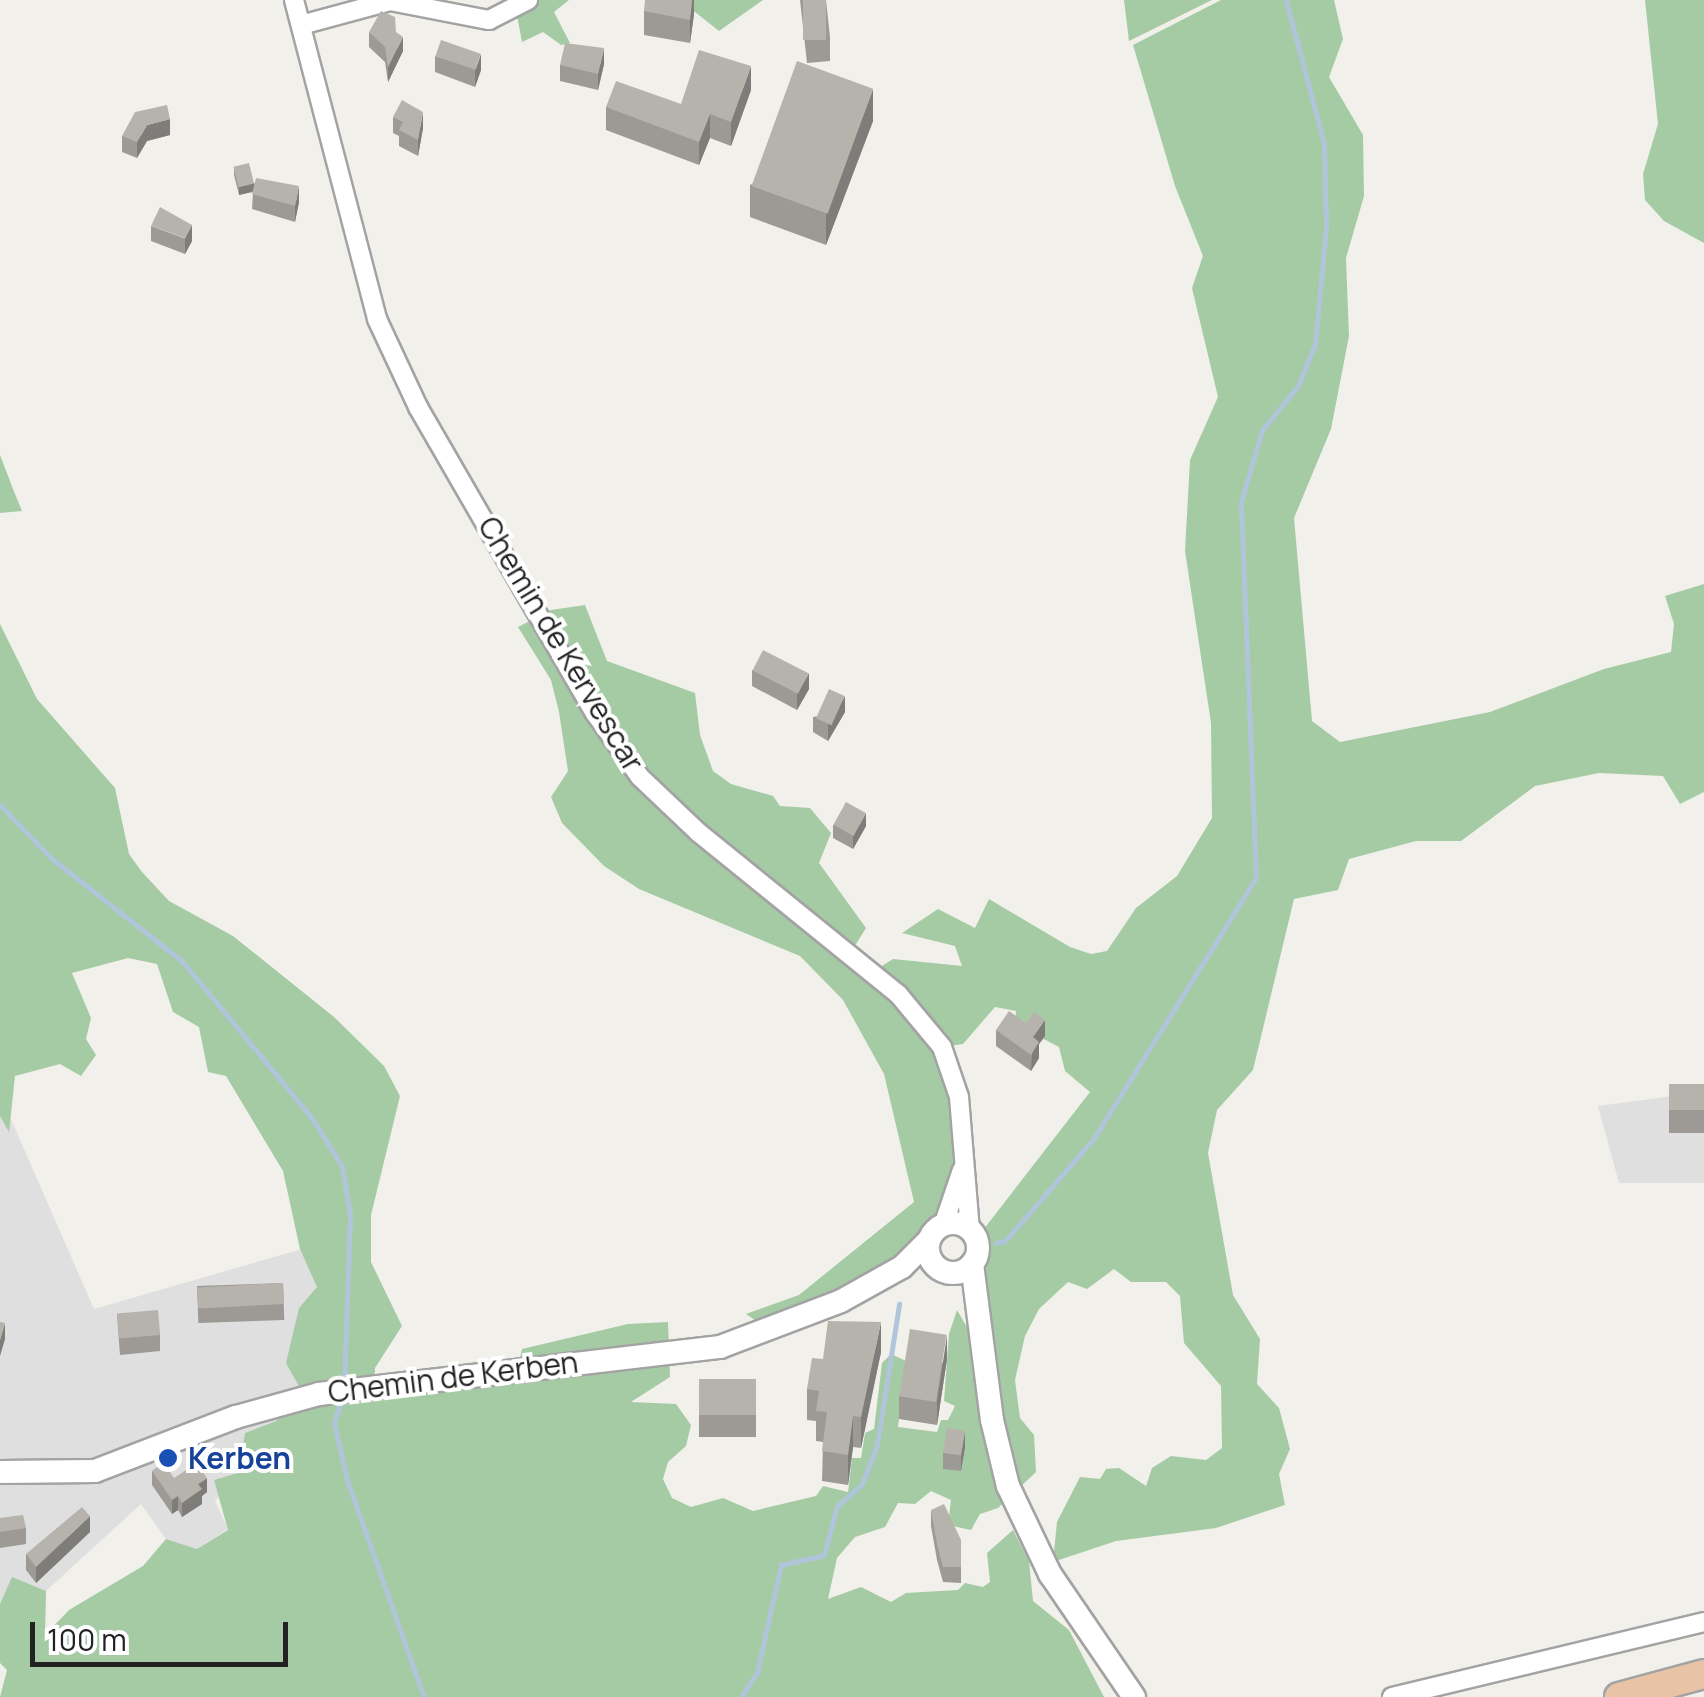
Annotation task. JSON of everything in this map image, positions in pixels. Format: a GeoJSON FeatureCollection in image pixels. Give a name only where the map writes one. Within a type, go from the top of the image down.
{"type":"FeatureCollection","features":[{"type":"Feature","properties":{"kind":"highway"},"geometry":{"type":"LineString","coordinates":[[1619,1697],[1704,1674]]}},
{"type":"Feature","properties":{"kind":"street","name":"Chemin de Kervescar"},"geometry":{"type":"LineString","coordinates":[[294,0],[387,346],[575,679],[666,804],[921,1018],[956,1082],[970,1230]]}},
{"type":"Feature","properties":{"kind":"street"},"geometry":{"type":"LineString","coordinates":[[301,25],[390,1],[489,20],[528,0]]}},
{"type":"Feature","properties":{"kind":"street","name":"Chemin de Kervescar"},"geometry":{"type":"LineString","coordinates":[[936,1234],[964,1160]]}},
{"type":"Feature","properties":{"kind":"street"},"geometry":{"type":"LineString","coordinates":[[953,1267],[978,1247],[970,1230],[936,1234],[953,1267],[976,1299],[996,1443],[1012,1496],[1050,1574],[1134,1697]]}},
{"type":"Feature","properties":{"kind":"street","name":"Chemin de Kerben"},"geometry":{"type":"LineString","coordinates":[[0,1472],[95,1471],[236,1417],[319,1394],[720,1347],[808,1318],[902,1267],[936,1234]]}},
{"type":"Feature","properties":{"kind":"street","name":"Chemin de Kerben"},"geometry":{"type":"LineString","coordinates":[[902,1267],[953,1267]]}},
{"type":"Feature","properties":{"kind":"street"},"geometry":{"type":"LineString","coordinates":[[1392,1697],[1704,1622]]}},
{"type":"Feature","properties":{"kind":"shaded area"},"geometry":{"type":"Polygon","coordinates":[[[1704,1092],[1704,1183],[1619,1183],[1598,1106],[1704,1092]]]}},
{"type":"Feature","properties":{"kind":"shaded area"},"geometry":{"type":"Polygon","coordinates":[[[0,1094],[94,1309],[316,1245],[318,1287],[299,1308],[301,1390],[276,1421],[245,1433],[238,1473],[215,1501],[228,1529],[197,1549],[166,1539],[141,1504],[46,1591],[44,1636],[0,1655],[0,1094]]]}},
{"type":"Feature","properties":{"kind":"green space"},"geometry":{"type":"Polygon","coordinates":[[[514,0],[569,0],[554,12],[570,43],[561,45],[543,32],[522,42],[514,0]]]}},
{"type":"Feature","properties":{"kind":"green space"},"geometry":{"type":"Polygon","coordinates":[[[672,0],[763,0],[719,31],[695,12],[668,7],[672,0]]]}},
{"type":"Feature","properties":{"kind":"green space"},"geometry":{"type":"Polygon","coordinates":[[[1124,0],[1212,0],[1129,41],[1124,0]]]}},
{"type":"Feature","properties":{"kind":"green space"},"geometry":{"type":"Polygon","coordinates":[[[1221,0],[1334,0],[1343,39],[1329,77],[1363,135],[1364,196],[1346,258],[1349,336],[1331,429],[1294,518],[1312,721],[1340,742],[1490,712],[1604,669],[1671,652],[1674,624],[1665,596],[1704,584],[1704,792],[1680,804],[1663,776],[1599,773],[1535,786],[1461,841],[1416,841],[1349,859],[1338,890],[1294,899],[1253,1070],[1217,1110],[1208,1153],[1233,1295],[1260,1339],[1257,1384],[1279,1408],[1290,1449],[1279,1474],[1285,1505],[1216,1528],[1116,1541],[1053,1562],[1057,1522],[1080,1477],[1100,1479],[1106,1469],[1119,1468],[1146,1486],[1152,1468],[1171,1456],[1206,1460],[1222,1448],[1221,1386],[1184,1343],[1180,1296],[1166,1282],[1131,1282],[1114,1269],[1087,1289],[1068,1282],[1039,1309],[1025,1336],[1015,1380],[1020,1418],[1034,1435],[1036,1472],[998,1508],[980,1514],[971,1530],[948,1525],[951,1500],[931,1491],[915,1504],[898,1503],[885,1527],[855,1537],[837,1558],[828,1599],[861,1587],[891,1602],[906,1593],[958,1590],[965,1583],[983,1587],[990,1582],[987,1553],[1013,1530],[1029,1561],[1033,1601],[1069,1630],[1104,1697],[0,1697],[7,1670],[0,1663],[0,1604],[12,1577],[46,1591],[45,1635],[69,1610],[143,1566],[166,1539],[197,1549],[228,1530],[214,1480],[238,1473],[245,1433],[276,1421],[301,1390],[286,1363],[299,1308],[317,1287],[300,1249],[283,1171],[226,1076],[208,1072],[199,1027],[173,1012],[157,964],[128,958],[72,973],[91,1018],[86,1039],[96,1055],[81,1076],[60,1064],[15,1076],[9,1132],[0,1116],[0,624],[37,699],[115,788],[129,854],[142,872],[169,901],[233,936],[334,1017],[384,1066],[400,1096],[371,1215],[371,1262],[402,1326],[375,1368],[374,1395],[516,1376],[522,1349],[628,1324],[668,1322],[670,1377],[631,1402],[676,1404],[691,1425],[686,1446],[668,1462],[663,1479],[672,1498],[691,1507],[723,1498],[753,1511],[816,1496],[823,1486],[848,1492],[852,1458],[861,1458],[865,1433],[874,1429],[882,1363],[891,1354],[906,1361],[898,1427],[937,1432],[941,1420],[948,1420],[955,1406],[944,1401],[949,1334],[957,1310],[971,1334],[986,1252],[980,1234],[1090,1092],[1065,1071],[1059,1047],[1015,1024],[1016,1011],[995,1007],[963,1044],[949,1046],[941,1032],[960,1159],[936,1217],[881,1270],[764,1326],[746,1314],[799,1295],[914,1202],[884,1074],[843,1000],[800,956],[639,889],[604,866],[562,823],[551,797],[568,771],[559,712],[551,680],[518,627],[551,610],[585,605],[607,661],[695,693],[700,735],[713,771],[731,784],[773,796],[780,806],[810,808],[831,833],[819,863],[866,928],[846,960],[866,976],[893,959],[962,966],[955,946],[902,933],[938,909],[975,928],[989,899],[1070,947],[1091,954],[1107,951],[1136,908],[1177,876],[1212,818],[1211,723],[1185,551],[1190,460],[1218,397],[1192,288],[1203,256],[1175,186],[1133,45],[1221,0]]]}},
{"type":"Feature","properties":{"kind":"green space"},"geometry":{"type":"Polygon","coordinates":[[[1645,0],[1704,0],[1704,243],[1664,221],[1645,200],[1643,174],[1658,124],[1645,0]]]}},
{"type":"Feature","properties":{"kind":"green space"},"geometry":{"type":"Polygon","coordinates":[[[0,455],[13,489],[22,511],[0,513],[0,455]]]}},
{"type":"Feature","properties":{"kind":"building"},"geometry":{"type":"Polygon","coordinates":[[[645,0],[692,0],[690,20],[644,11],[645,0]]]}},
{"type":"Feature","properties":{"kind":"building"},"geometry":{"type":"Polygon","coordinates":[[[803,0],[826,0],[826,40],[803,40],[803,0]]]}},
{"type":"Feature","properties":{"kind":"building"},"geometry":{"type":"Polygon","coordinates":[[[381,11],[395,17],[396,32],[403,37],[388,67],[385,47],[369,32],[381,11]]]}},
{"type":"Feature","properties":{"kind":"building"},"geometry":{"type":"Polygon","coordinates":[[[441,40],[481,54],[475,70],[435,56],[441,40]]]}},
{"type":"Feature","properties":{"kind":"building"},"geometry":{"type":"Polygon","coordinates":[[[565,43],[604,48],[598,74],[560,65],[565,43]]]}},
{"type":"Feature","properties":{"kind":"building"},"geometry":{"type":"Polygon","coordinates":[[[699,50],[751,66],[731,122],[710,114],[699,142],[606,107],[616,81],[681,104],[699,50]]]}},
{"type":"Feature","properties":{"kind":"building"},"geometry":{"type":"Polygon","coordinates":[[[797,61],[873,89],[828,214],[752,186],[797,61]]]}},
{"type":"Feature","properties":{"kind":"building"},"geometry":{"type":"Polygon","coordinates":[[[402,100],[423,112],[418,140],[399,130],[403,122],[393,117],[402,100]]]}},
{"type":"Feature","properties":{"kind":"building"},"geometry":{"type":"Polygon","coordinates":[[[167,105],[170,119],[147,125],[137,142],[122,136],[135,112],[167,105]]]}},
{"type":"Feature","properties":{"kind":"building"},"geometry":{"type":"Polygon","coordinates":[[[249,163],[254,183],[239,187],[233,167],[249,163]]]}},
{"type":"Feature","properties":{"kind":"building"},"geometry":{"type":"Polygon","coordinates":[[[256,178],[299,186],[295,206],[252,194],[256,178]]]}},
{"type":"Feature","properties":{"kind":"building"},"geometry":{"type":"Polygon","coordinates":[[[160,207],[192,225],[185,238],[151,226],[160,207]]]}},
{"type":"Feature","properties":{"kind":"building"},"geometry":{"type":"Polygon","coordinates":[[[763,650],[808,673],[798,694],[753,670],[763,650]]]}},
{"type":"Feature","properties":{"kind":"building"},"geometry":{"type":"Polygon","coordinates":[[[829,689],[845,696],[832,725],[816,718],[829,689]]]}},
{"type":"Feature","properties":{"kind":"building"},"geometry":{"type":"Polygon","coordinates":[[[846,802],[866,813],[854,836],[833,825],[846,802]]]}},
{"type":"Feature","properties":{"kind":"building"},"geometry":{"type":"Polygon","coordinates":[[[1009,1011],[1026,1023],[1034,1012],[1045,1020],[1033,1037],[1039,1042],[1031,1055],[996,1030],[1009,1011]]]}},
{"type":"Feature","properties":{"kind":"building"},"geometry":{"type":"Polygon","coordinates":[[[1669,1084],[1704,1084],[1704,1110],[1669,1110],[1669,1084]]]}},
{"type":"Feature","properties":{"kind":"building"},"geometry":{"type":"Polygon","coordinates":[[[283,1283],[284,1304],[198,1308],[197,1288],[283,1283]]]}},
{"type":"Feature","properties":{"kind":"building"},"geometry":{"type":"Polygon","coordinates":[[[158,1310],[160,1335],[119,1338],[117,1314],[158,1310]]]}},
{"type":"Feature","properties":{"kind":"building"},"geometry":{"type":"Polygon","coordinates":[[[828,1321],[881,1322],[861,1417],[853,1416],[848,1455],[822,1451],[827,1412],[816,1411],[819,1391],[807,1389],[812,1358],[823,1359],[828,1321]]]}},
{"type":"Feature","properties":{"kind":"building"},"geometry":{"type":"Polygon","coordinates":[[[910,1329],[947,1335],[936,1402],[899,1396],[910,1329]]]}},
{"type":"Feature","properties":{"kind":"building"},"geometry":{"type":"Polygon","coordinates":[[[699,1379],[756,1379],[756,1415],[699,1415],[699,1379]]]}},
{"type":"Feature","properties":{"kind":"building"},"geometry":{"type":"Polygon","coordinates":[[[947,1428],[965,1431],[961,1456],[943,1453],[947,1428]]]}},
{"type":"Feature","properties":{"kind":"building"},"geometry":{"type":"Polygon","coordinates":[[[163,1462],[174,1478],[197,1463],[207,1478],[198,1484],[202,1489],[182,1503],[178,1496],[172,1500],[152,1471],[163,1462]]]}},
{"type":"Feature","properties":{"kind":"building"},"geometry":{"type":"Polygon","coordinates":[[[944,1504],[961,1540],[961,1567],[943,1567],[931,1510],[944,1504]]]}},
{"type":"Feature","properties":{"kind":"building"},"geometry":{"type":"Polygon","coordinates":[[[82,1507],[90,1516],[36,1567],[26,1554],[82,1507]]]}},
{"type":"Feature","properties":{"kind":"building"},"geometry":{"type":"Polygon","coordinates":[[[23,1515],[26,1528],[0,1532],[0,1518],[23,1515]]]}},
{"type":"Feature","properties":{"kind":"waterway"},"geometry":{"type":"LineString","coordinates":[[996,1243],[1005,1241],[1094,1138],[1256,878],[1241,502],[1262,430],[1298,386],[1315,344],[1326,227],[1324,144],[1286,0]]}},
{"type":"Feature","properties":{"kind":"waterway"},"geometry":{"type":"LineString","coordinates":[[0,805],[51,858],[182,961],[311,1117],[342,1166],[350,1215],[344,1386]]}},
{"type":"Feature","properties":{"kind":"waterway"},"geometry":{"type":"LineString","coordinates":[[741,1697],[757,1672],[781,1565],[824,1555],[837,1506],[862,1484],[877,1445],[899,1304]]}},
{"type":"Feature","properties":{"kind":"waterway"},"geometry":{"type":"LineString","coordinates":[[342,1397],[334,1423],[347,1480],[424,1697]]}},
{"type":"Feature","properties":{"kind":"place","name":"Kerben"},"geometry":{"type":"Point","coordinates":[168,1458]}}]}
